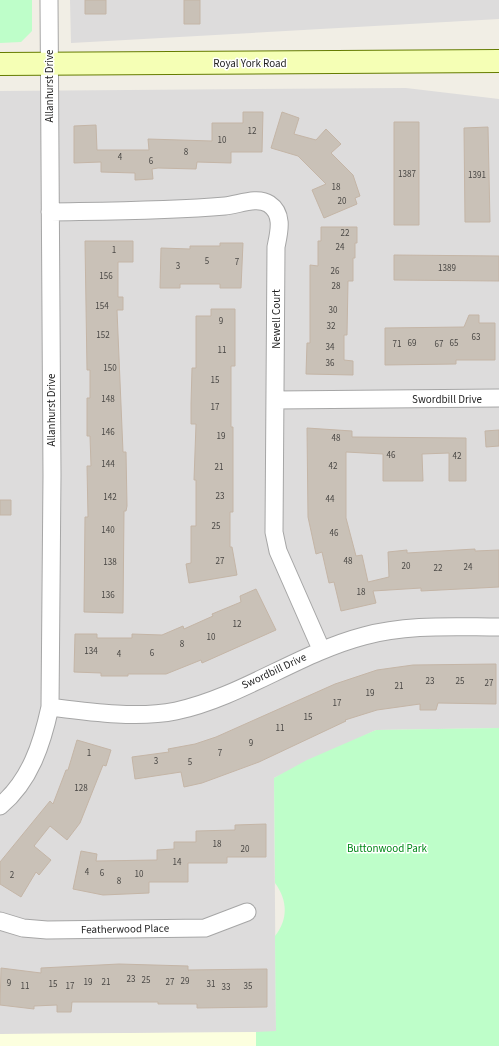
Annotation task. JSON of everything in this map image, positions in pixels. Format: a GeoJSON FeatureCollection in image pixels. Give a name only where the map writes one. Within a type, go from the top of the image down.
{"type":"FeatureCollection","features":[{"type":"Feature","properties":{"kind":"main road","name":"Royal York Road"},"geometry":{"type":"LineString","coordinates":[[0,64],[499,61]]}},
{"type":"Feature","properties":{"kind":"street","name":"Allanhurst Drive"},"geometry":{"type":"LineString","coordinates":[[0,806],[19,786],[31,766],[43,740],[50,707],[52,483],[49,0]]}},
{"type":"Feature","properties":{"kind":"street","name":"Newell Court"},"geometry":{"type":"LineString","coordinates":[[50,212],[164,210],[228,206],[254,201],[269,204],[276,210],[280,220],[276,247],[274,532],[278,551],[321,650]]}},
{"type":"Feature","properties":{"kind":"street","name":"Swordbill Drive"},"geometry":{"type":"LineString","coordinates":[[276,400],[499,398]]}},
{"type":"Feature","properties":{"kind":"street","name":"Swordbill Drive"},"geometry":{"type":"LineString","coordinates":[[50,707],[110,713],[160,713],[175,711],[189,708],[231,691],[321,650],[362,636],[390,630],[499,627]]}},
{"type":"Feature","properties":{"kind":"street","name":"Featherwood Place"},"geometry":{"type":"LineString","coordinates":[[0,921],[36,930],[205,928],[247,912]]}},
{"type":"Feature","properties":{"kind":"shaded area"},"geometry":{"type":"Polygon","coordinates":[[[70,0],[499,0],[499,19],[71,43],[70,0]]]}},
{"type":"Feature","properties":{"kind":"shaded area"},"geometry":{"type":"Polygon","coordinates":[[[406,88],[499,99],[499,728],[376,730],[274,778],[276,1032],[0,1034],[0,91],[406,88]]]}},
{"type":"Feature","properties":{"kind":"shaded area"},"geometry":{"type":"Polygon","coordinates":[[[256,1032],[256,1046],[0,1046],[0,1034],[256,1032]]]}},
{"type":"Feature","properties":{"kind":"green space"},"geometry":{"type":"Polygon","coordinates":[[[0,0],[32,0],[32,31],[21,42],[0,43],[0,0]]]}},
{"type":"Feature","properties":{"kind":"green space","name":"Buttonwood Park"},"geometry":{"type":"Polygon","coordinates":[[[499,728],[499,1046],[256,1046],[256,1032],[276,1031],[275,936],[282,923],[285,910],[282,896],[275,883],[274,778],[307,760],[376,730],[499,728]]]}},
{"type":"Feature","properties":{"kind":"building"},"geometry":{"type":"Polygon","coordinates":[[[85,0],[106,0],[106,14],[85,14],[85,0]]]}},
{"type":"Feature","properties":{"kind":"building"},"geometry":{"type":"Polygon","coordinates":[[[184,0],[200,0],[200,24],[184,24],[184,0]]]}},
{"type":"Feature","properties":{"kind":"building"},"geometry":{"type":"Polygon","coordinates":[[[243,112],[263,112],[262,152],[231,152],[231,163],[197,162],[196,169],[152,169],[153,179],[135,180],[135,173],[101,172],[101,162],[74,163],[74,126],[96,125],[97,150],[149,150],[148,139],[212,141],[212,123],[243,123],[243,112]]]}},
{"type":"Feature","properties":{"kind":"building"},"geometry":{"type":"Polygon","coordinates":[[[282,112],[299,118],[294,134],[316,140],[326,129],[341,144],[331,153],[353,175],[360,196],[355,198],[357,204],[324,218],[312,190],[326,184],[298,156],[271,148],[282,112]]]}},
{"type":"Feature","properties":{"kind":"building"},"geometry":{"type":"Polygon","coordinates":[[[394,122],[419,122],[419,225],[394,225],[394,122]]]}},
{"type":"Feature","properties":{"kind":"building"},"geometry":{"type":"Polygon","coordinates":[[[488,127],[490,222],[465,222],[464,128],[488,127]]]}},
{"type":"Feature","properties":{"kind":"building"},"geometry":{"type":"Polygon","coordinates":[[[321,227],[357,227],[357,243],[355,243],[355,258],[353,258],[353,281],[348,281],[347,335],[344,335],[344,360],[353,361],[353,375],[306,374],[307,343],[310,343],[310,265],[318,266],[318,241],[321,241],[321,227]]]}},
{"type":"Feature","properties":{"kind":"building"},"geometry":{"type":"Polygon","coordinates":[[[85,241],[133,241],[133,262],[118,262],[118,297],[123,297],[123,310],[117,310],[123,452],[126,452],[127,506],[126,511],[124,511],[123,613],[84,612],[85,517],[88,517],[87,466],[91,466],[90,436],[87,436],[87,398],[90,398],[90,370],[87,370],[85,241]]]}},
{"type":"Feature","properties":{"kind":"building"},"geometry":{"type":"Polygon","coordinates":[[[220,243],[243,243],[241,288],[220,288],[220,284],[180,284],[180,288],[160,288],[161,248],[190,249],[190,246],[220,246],[220,243]]]}},
{"type":"Feature","properties":{"kind":"building"},"geometry":{"type":"Polygon","coordinates":[[[394,255],[499,256],[499,281],[394,280],[394,255]]]}},
{"type":"Feature","properties":{"kind":"building"},"geometry":{"type":"Polygon","coordinates":[[[211,309],[235,309],[235,366],[231,366],[233,512],[230,512],[230,547],[232,547],[237,575],[189,583],[186,564],[191,563],[191,526],[196,526],[196,480],[194,480],[196,424],[191,424],[191,404],[192,368],[196,368],[196,316],[211,316],[211,309]]]}},
{"type":"Feature","properties":{"kind":"building"},"geometry":{"type":"Polygon","coordinates":[[[469,315],[479,315],[479,323],[495,323],[495,360],[456,360],[456,364],[385,365],[385,328],[464,327],[469,315]]]}},
{"type":"Feature","properties":{"kind":"building"},"geometry":{"type":"Polygon","coordinates":[[[307,428],[352,431],[352,437],[466,438],[466,481],[449,481],[449,453],[422,454],[423,481],[383,481],[383,454],[346,452],[346,518],[356,556],[362,555],[368,582],[389,577],[388,552],[407,550],[407,553],[475,549],[475,551],[499,550],[499,587],[421,591],[421,588],[373,591],[376,603],[341,611],[334,582],[329,583],[322,552],[316,554],[308,517],[307,428]]]}},
{"type":"Feature","properties":{"kind":"building"},"geometry":{"type":"Polygon","coordinates":[[[499,430],[499,446],[486,447],[485,431],[499,430]]]}},
{"type":"Feature","properties":{"kind":"building"},"geometry":{"type":"Polygon","coordinates":[[[0,500],[11,500],[11,515],[0,515],[0,500]]]}},
{"type":"Feature","properties":{"kind":"building"},"geometry":{"type":"Polygon","coordinates":[[[256,589],[276,630],[202,663],[201,660],[166,674],[101,676],[101,673],[74,672],[75,634],[97,634],[97,638],[132,638],[132,634],[162,635],[183,626],[184,629],[213,616],[212,614],[241,602],[240,596],[256,589]]]}},
{"type":"Feature","properties":{"kind":"building"},"geometry":{"type":"Polygon","coordinates":[[[496,664],[496,704],[438,703],[436,710],[420,710],[420,704],[377,710],[345,720],[346,721],[259,762],[202,783],[184,787],[181,772],[135,779],[132,757],[169,752],[168,749],[195,744],[216,737],[335,684],[377,670],[413,665],[496,664]]]}},
{"type":"Feature","properties":{"kind":"building"},"geometry":{"type":"Polygon","coordinates":[[[77,740],[111,750],[106,766],[103,765],[80,823],[67,840],[50,826],[34,846],[51,860],[39,875],[36,872],[21,897],[0,884],[0,862],[50,801],[53,804],[66,770],[68,770],[77,740]]]}},
{"type":"Feature","properties":{"kind":"building"},"geometry":{"type":"Polygon","coordinates":[[[266,824],[266,857],[227,857],[227,863],[188,863],[188,882],[149,882],[149,893],[103,895],[73,889],[81,851],[97,854],[96,861],[157,860],[157,850],[174,849],[174,842],[196,842],[196,831],[235,830],[235,825],[266,824]]]}},
{"type":"Feature","properties":{"kind":"building"},"geometry":{"type":"Polygon","coordinates":[[[119,964],[188,966],[188,970],[267,969],[267,1007],[197,1008],[197,1004],[158,1004],[158,1002],[72,1002],[71,1012],[57,1012],[57,1005],[34,1006],[34,1009],[0,1005],[1,968],[41,973],[41,968],[119,964]]]}}]}
